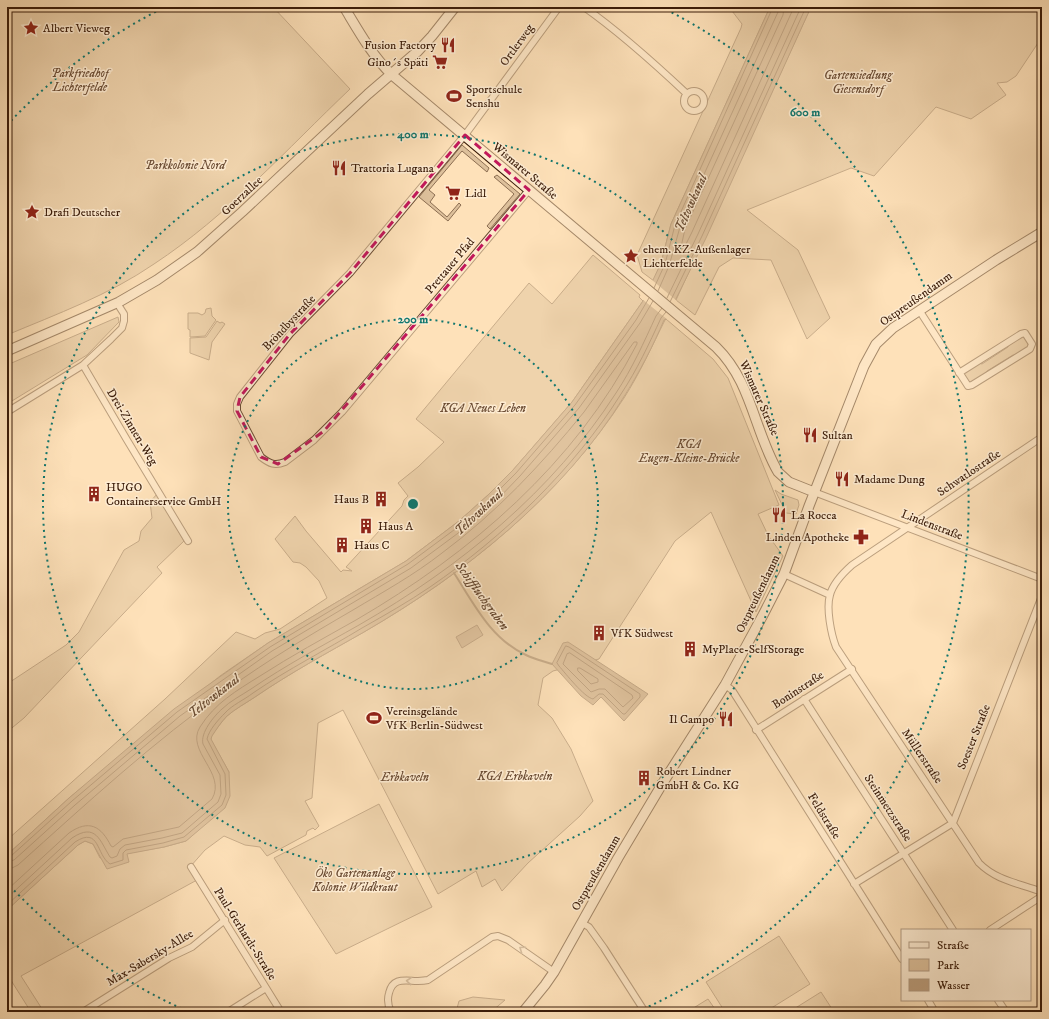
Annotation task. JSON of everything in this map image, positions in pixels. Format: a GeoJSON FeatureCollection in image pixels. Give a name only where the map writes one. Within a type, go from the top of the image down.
{"type":"FeatureCollection","features":[{"type":"Feature","properties":{"kind":"main road","name":"Wismarer Straße"},"geometry":{"type":"LineString","coordinates":[[344,7],[376,57],[391,74],[716,347],[732,364],[738,375],[773,464],[779,474],[789,482],[814,492]]}},
{"type":"Feature","properties":{"kind":"main road","name":"Goerzallee"},"geometry":{"type":"LineString","coordinates":[[7,350],[117,303],[164,275],[197,252],[427,41],[455,7]]}},
{"type":"Feature","properties":{"kind":"main road","name":"Ostpreußendamm"},"geometry":{"type":"LineString","coordinates":[[523,1012],[546,985],[554,972],[660,787],[725,685],[784,574],[814,492],[864,366],[876,344],[888,331],[919,310],[1042,232]]}},
{"type":"Feature","properties":{"kind":"street","name":"Ortlerweg"},"geometry":{"type":"LineString","coordinates":[[465,136],[559,7]]}},
{"type":"Feature","properties":{"kind":"street"},"geometry":{"type":"LineString","coordinates":[[584,7],[621,35],[687,94]]}},
{"type":"Feature","properties":{"kind":"street","name":"Bröndbystraße"},"geometry":{"type":"LineString","coordinates":[[342,412],[313,441],[285,462],[273,465],[262,457],[237,411],[237,404],[240,397],[290,334],[349,275],[465,136]]}},
{"type":"Feature","properties":{"kind":"street","name":"Prettauer Pfad"},"geometry":{"type":"LineString","coordinates":[[342,412],[529,190]]}},
{"type":"Feature","properties":{"kind":"street"},"geometry":{"type":"LineString","coordinates":[[7,412],[83,365],[111,340],[122,328],[124,314],[117,303]]}},
{"type":"Feature","properties":{"kind":"street"},"geometry":{"type":"LineString","coordinates":[[919,310],[959,373],[968,386],[1030,349],[1032,344],[1025,333],[1021,334],[959,373]]}},
{"type":"Feature","properties":{"kind":"street","name":"Drei-Zinnen-Weg"},"geometry":{"type":"LineString","coordinates":[[83,365],[126,440],[188,541]]}},
{"type":"Feature","properties":{"kind":"street","name":"Schwatlostraße"},"geometry":{"type":"LineString","coordinates":[[908,527],[1042,437]]}},
{"type":"Feature","properties":{"kind":"street","name":"Lindenstraße"},"geometry":{"type":"LineString","coordinates":[[814,492],[1042,579]]}},
{"type":"Feature","properties":{"kind":"street","name":"Müllerstraße"},"geometry":{"type":"LineString","coordinates":[[908,527],[852,565],[842,574],[835,584],[830,596],[830,615],[836,647],[852,668],[979,863],[998,877],[1042,892]]}},
{"type":"Feature","properties":{"kind":"street"},"geometry":{"type":"LineString","coordinates":[[784,574],[830,596]]}},
{"type":"Feature","properties":{"kind":"street","name":"Soester Straße"},"geometry":{"type":"LineString","coordinates":[[953,823],[1042,596]]}},
{"type":"Feature","properties":{"kind":"street","name":"Boninstraße"},"geometry":{"type":"LineString","coordinates":[[756,730],[852,668]]}},
{"type":"Feature","properties":{"kind":"street","name":"Feldstraße"},"geometry":{"type":"LineString","coordinates":[[725,685],[732,690],[901,957]]}},
{"type":"Feature","properties":{"kind":"street","name":"Steinmetzstraße"},"geometry":{"type":"LineString","coordinates":[[804,699],[952,929]]}},
{"type":"Feature","properties":{"kind":"street"},"geometry":{"type":"LineString","coordinates":[[854,884],[953,823]]}},
{"type":"Feature","properties":{"kind":"street","name":"Paul-Gerhardt-Straße"},"geometry":{"type":"LineString","coordinates":[[191,868],[225,920],[281,1012]]}},
{"type":"Feature","properties":{"kind":"street"},"geometry":{"type":"LineString","coordinates":[[992,929],[1042,896]]}},
{"type":"Feature","properties":{"kind":"street","name":"Max-Sabersky-Allee"},"geometry":{"type":"LineString","coordinates":[[84,1012],[169,958],[192,947],[225,920]]}},
{"type":"Feature","properties":{"kind":"street"},"geometry":{"type":"LineString","coordinates":[[582,923],[589,927],[604,948],[645,1012]]}},
{"type":"Feature","properties":{"kind":"street"},"geometry":{"type":"LineString","coordinates":[[391,1012],[388,997],[394,983],[400,980],[420,982],[428,980],[492,937],[498,936],[508,940],[554,972]]}},
{"type":"Feature","properties":{"kind":"street"},"geometry":{"type":"LineString","coordinates":[[228,1012],[266,988]]}},
{"type":"Feature","properties":{"kind":"street"},"geometry":{"type":"LineString","coordinates":[[929,1001],[935,1012]]}},
{"type":"Feature","properties":{"kind":"street"},"geometry":{"type":"LineString","coordinates":[[999,1001],[1006,1012]]}},
{"type":"Feature","properties":{"kind":"highlighted area"},"geometry":{"type":"Polygon","coordinates":[[[465,135],[529,190],[324,431],[278,464],[261,457],[237,411],[240,397],[290,334],[350,273],[465,135]]]}},
{"type":"Feature","properties":{"kind":"green space"},"geometry":{"type":"Polygon","coordinates":[[[7,7],[273,7],[350,89],[256,181],[207,225],[181,245],[137,275],[101,295],[7,335],[7,7]]]}},
{"type":"Feature","properties":{"kind":"green space"},"geometry":{"type":"Polygon","coordinates":[[[729,7],[770,7],[671,224],[661,263],[654,281],[642,272],[637,255],[741,28],[742,24],[729,7]]]}},
{"type":"Feature","properties":{"kind":"green space","name":"Gartensiedlung Giesensdorf"},"geometry":{"type":"Polygon","coordinates":[[[811,7],[1042,7],[1042,37],[1016,76],[1007,82],[997,83],[1006,95],[971,119],[936,107],[874,176],[851,168],[747,210],[798,250],[830,318],[807,339],[771,260],[733,258],[719,267],[695,315],[676,300],[811,7]]]}},
{"type":"Feature","properties":{"kind":"green space"},"geometry":{"type":"Polygon","coordinates":[[[462,145],[489,168],[487,172],[462,151],[429,190],[435,195],[430,202],[447,217],[459,203],[461,205],[448,221],[419,197],[462,145]]]}},
{"type":"Feature","properties":{"kind":"green space"},"geometry":{"type":"Polygon","coordinates":[[[497,175],[520,194],[490,229],[487,226],[514,194],[494,177],[497,175]]]}},
{"type":"Feature","properties":{"kind":"green space","name":"KGA Neues Leben"},"geometry":{"type":"Polygon","coordinates":[[[593,255],[640,295],[639,297],[643,301],[572,402],[513,470],[459,521],[406,561],[268,643],[220,676],[69,798],[7,855],[7,840],[165,699],[236,632],[255,639],[265,633],[280,629],[327,598],[319,581],[306,567],[300,563],[293,562],[275,539],[295,516],[341,572],[343,570],[352,571],[346,567],[402,506],[404,500],[408,496],[398,483],[418,467],[444,442],[416,419],[529,283],[552,304],[593,255]]]}},
{"type":"Feature","properties":{"kind":"green space"},"geometry":{"type":"Polygon","coordinates":[[[211,308],[212,316],[216,320],[205,336],[190,337],[190,330],[188,329],[188,313],[198,313],[202,315],[205,313],[206,309],[211,308]]]}},
{"type":"Feature","properties":{"kind":"green space"},"geometry":{"type":"Polygon","coordinates":[[[118,317],[119,322],[87,355],[7,404],[7,365],[118,317]]]}},
{"type":"Feature","properties":{"kind":"green space"},"geometry":{"type":"Polygon","coordinates":[[[666,319],[713,359],[728,378],[779,505],[758,514],[768,535],[783,556],[756,612],[711,512],[675,541],[599,659],[553,671],[543,678],[538,705],[552,718],[571,749],[593,801],[580,816],[528,863],[502,891],[495,879],[482,887],[476,871],[438,894],[343,710],[318,723],[312,798],[305,801],[319,826],[315,830],[313,828],[307,831],[306,835],[267,856],[260,847],[245,845],[224,836],[205,850],[190,867],[197,880],[21,976],[44,1012],[31,1012],[7,974],[7,910],[78,845],[85,841],[93,844],[100,858],[164,847],[186,841],[204,825],[229,772],[211,740],[211,736],[225,718],[237,708],[309,663],[364,632],[439,585],[508,530],[540,500],[570,468],[598,434],[630,389],[666,319]]]}},
{"type":"Feature","properties":{"kind":"green space"},"geometry":{"type":"Polygon","coordinates":[[[217,321],[225,324],[212,342],[209,360],[190,353],[190,338],[206,337],[217,321]]]}},
{"type":"Feature","properties":{"kind":"green space"},"geometry":{"type":"Polygon","coordinates":[[[1021,336],[1027,341],[1028,348],[1016,356],[1013,355],[987,371],[980,379],[969,383],[964,375],[965,372],[979,363],[982,364],[1008,347],[1009,343],[1021,336]]]}},
{"type":"Feature","properties":{"kind":"green space"},"geometry":{"type":"Polygon","coordinates":[[[775,490],[781,494],[798,500],[799,505],[796,514],[786,513],[775,490]]]}},
{"type":"Feature","properties":{"kind":"green space"},"geometry":{"type":"Polygon","coordinates":[[[157,494],[184,541],[157,567],[162,573],[24,718],[7,732],[7,684],[66,645],[79,632],[124,550],[139,541],[141,531],[152,518],[150,502],[157,494]]]}},
{"type":"Feature","properties":{"kind":"green space","name":"Öko Gartenanlage Kolonie Wildkraut"},"geometry":{"type":"Polygon","coordinates":[[[379,804],[432,907],[336,954],[274,858],[379,804]]]}},
{"type":"Feature","properties":{"kind":"green space"},"geometry":{"type":"Polygon","coordinates":[[[779,936],[810,984],[765,1012],[725,1012],[706,982],[779,936]]]}},
{"type":"Feature","properties":{"kind":"green space"},"geometry":{"type":"Polygon","coordinates":[[[821,992],[834,1012],[789,1012],[821,992]]]}},
{"type":"Feature","properties":{"kind":"green space"},"geometry":{"type":"Polygon","coordinates":[[[473,997],[505,1000],[491,1012],[456,1012],[459,1001],[473,997]]]}},
{"type":"Feature","properties":{"kind":"green space"},"geometry":{"type":"Polygon","coordinates":[[[708,999],[717,1012],[687,1012],[708,999]]]}},
{"type":"Feature","properties":{"kind":"water","name":"Teltowkanal"},"geometry":{"type":"Polygon","coordinates":[[[770,7],[811,7],[706,238],[646,358],[625,395],[600,432],[573,466],[542,499],[509,529],[438,585],[364,632],[309,663],[237,708],[227,716],[211,739],[229,772],[230,796],[225,808],[186,841],[127,854],[129,862],[107,869],[93,844],[85,841],[78,845],[7,910],[7,855],[69,798],[174,709],[268,643],[406,561],[459,521],[513,470],[572,402],[643,301],[661,263],[671,224],[770,7]]]}},
{"type":"Feature","properties":{"kind":"water"},"geometry":{"type":"Polygon","coordinates":[[[477,625],[483,635],[462,648],[456,637],[477,625]]]}},
{"type":"Feature","properties":{"kind":"water"},"geometry":{"type":"Polygon","coordinates":[[[568,642],[648,694],[624,721],[601,697],[593,705],[581,696],[552,664],[563,643],[568,642]]]}},
{"type":"Feature","properties":{"kind":"pier"},"geometry":{"type":"Polygon","coordinates":[[[652,280],[677,301],[668,320],[642,299],[652,280]]]}},
{"type":"Feature","properties":{"kind":"waterway","name":"Schiffluchgraben"},"geometry":{"type":"LineString","coordinates":[[454,573],[484,620],[503,640],[526,655],[552,664]]}},
{"type":"Feature","properties":{"kind":"place","name":"Albert Vieweg"},"geometry":{"type":"Point","coordinates":[31,28]}},
{"type":"Feature","properties":{"kind":"place","name":"Fusion Factory"},"geometry":{"type":"Point","coordinates":[448,45]}},
{"type":"Feature","properties":{"kind":"place","name":"Gino´s Späti"},"geometry":{"type":"Point","coordinates":[440,62]}},
{"type":"Feature","properties":{"kind":"place","name":"Sportschule Senshu"},"geometry":{"type":"Point","coordinates":[454,96]}},
{"type":"Feature","properties":{"kind":"place","name":"Trattoria Lugana"},"geometry":{"type":"Point","coordinates":[339,168]}},
{"type":"Feature","properties":{"kind":"place","name":"Lidl"},"geometry":{"type":"Point","coordinates":[453,193]}},
{"type":"Feature","properties":{"kind":"place","name":"Drafi Deutscher"},"geometry":{"type":"Point","coordinates":[32,212]}},
{"type":"Feature","properties":{"kind":"place","name":"ehem. KZ-Außenlager Lichterfelde"},"geometry":{"type":"Point","coordinates":[631,256]}},
{"type":"Feature","properties":{"kind":"place","name":"Sultan"},"geometry":{"type":"Point","coordinates":[810,435]}},
{"type":"Feature","properties":{"kind":"place","name":"Madame Dung"},"geometry":{"type":"Point","coordinates":[842,479]}},
{"type":"Feature","properties":{"kind":"place","name":"HUGO Containerservice GmbH"},"geometry":{"type":"Point","coordinates":[94,494]}},
{"type":"Feature","properties":{"kind":"place","name":"Haus B"},"geometry":{"type":"Point","coordinates":[381,499]}},
{"type":"Feature","properties":{"kind":"place","name":"La Rocca"},"geometry":{"type":"Point","coordinates":[779,515]}},
{"type":"Feature","properties":{"kind":"place","name":"Haus A"},"geometry":{"type":"Point","coordinates":[366,526]}},
{"type":"Feature","properties":{"kind":"place","name":"Linden Apotheke"},"geometry":{"type":"Point","coordinates":[861,537]}},
{"type":"Feature","properties":{"kind":"place","name":"Haus C"},"geometry":{"type":"Point","coordinates":[342,545]}},
{"type":"Feature","properties":{"kind":"place","name":"VfK Südwest"},"geometry":{"type":"Point","coordinates":[599,633]}},
{"type":"Feature","properties":{"kind":"place","name":"MyPlace-SelfStorage"},"geometry":{"type":"Point","coordinates":[690,649]}},
{"type":"Feature","properties":{"kind":"place","name":"Vereinsgelände VfK Berlin-Südwest"},"geometry":{"type":"Point","coordinates":[374,718]}},
{"type":"Feature","properties":{"kind":"place","name":"Il Campo"},"geometry":{"type":"Point","coordinates":[726,719]}},
{"type":"Feature","properties":{"kind":"place","name":"Robert Lindner GmbH & Co. KG"},"geometry":{"type":"Point","coordinates":[644,778]}},
{"type":"Feature","properties":{"kind":"park label","name":"Parkfriedhof Lichterfelde"},"geometry":{"type":"Point","coordinates":[80,80]}},
{"type":"Feature","properties":{"kind":"park label","name":"Parkkolonie Nord"},"geometry":{"type":"Point","coordinates":[185,165]}},
{"type":"Feature","properties":{"kind":"park label","name":"KGA Eugen-Kleine-Brücke"},"geometry":{"type":"Point","coordinates":[689,451]}},
{"type":"Feature","properties":{"kind":"park label","name":"KGA Erbkaveln"},"geometry":{"type":"Point","coordinates":[515,776]}},
{"type":"Feature","properties":{"kind":"park label","name":"Erbkaveln"},"geometry":{"type":"Point","coordinates":[405,777]}}]}
